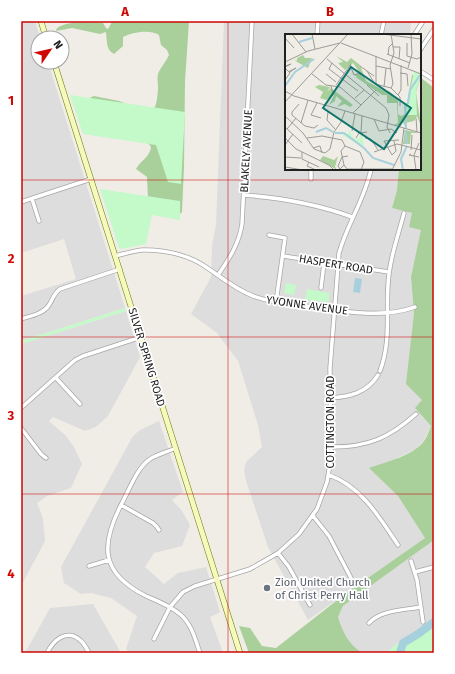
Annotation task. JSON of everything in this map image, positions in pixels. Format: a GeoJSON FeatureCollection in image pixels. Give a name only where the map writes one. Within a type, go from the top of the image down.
{"type":"FeatureCollection","features":[{"type":"Feature","properties":{"kind":"main road","name":"SILVER SPRING ROAD"},"geometry":{"type":"LineString","coordinates":[[57,70],[240,653]]}},
{"type":"Feature","properties":{"kind":"street","name":"BLAKELY AVENUE"},"geometry":{"type":"LineString","coordinates":[[218,275],[235,250],[239,240],[242,224],[252,21]]}},
{"type":"Feature","properties":{"kind":"street"},"geometry":{"type":"LineString","coordinates":[[317,34],[318,21]]}},
{"type":"Feature","properties":{"kind":"street"},"geometry":{"type":"LineString","coordinates":[[381,34],[384,21]]}},
{"type":"Feature","properties":{"kind":"street"},"geometry":{"type":"LineString","coordinates":[[415,34],[422,22],[421,21]]}},
{"type":"Feature","properties":{"kind":"street"},"geometry":{"type":"LineString","coordinates":[[422,44],[434,29]]}},
{"type":"Feature","properties":{"kind":"street"},"geometry":{"type":"LineString","coordinates":[[421,72],[434,80]]}},
{"type":"Feature","properties":{"kind":"street"},"geometry":{"type":"LineString","coordinates":[[311,170],[311,178]]}},
{"type":"Feature","properties":{"kind":"street","name":"COTTINGTON ROAD"},"geometry":{"type":"LineString","coordinates":[[154,639],[170,607],[179,595],[186,590],[250,569],[278,552],[295,538],[313,516],[323,495],[329,474],[332,447],[330,368],[338,264],[342,243],[352,217],[365,191],[371,170]]}},
{"type":"Feature","properties":{"kind":"street"},"geometry":{"type":"LineString","coordinates":[[21,202],[91,180]]}},
{"type":"Feature","properties":{"kind":"street"},"geometry":{"type":"LineString","coordinates":[[244,195],[294,200],[327,208],[352,217]]}},
{"type":"Feature","properties":{"kind":"street"},"geometry":{"type":"LineString","coordinates":[[32,199],[39,221]]}},
{"type":"Feature","properties":{"kind":"street"},"geometry":{"type":"LineString","coordinates":[[380,371],[388,339],[389,272],[404,213]]}},
{"type":"Feature","properties":{"kind":"street"},"geometry":{"type":"LineString","coordinates":[[269,235],[285,238],[276,302]]}},
{"type":"Feature","properties":{"kind":"street","name":"YVONNE AVENUE"},"geometry":{"type":"LineString","coordinates":[[115,256],[141,250],[161,251],[180,255],[204,266],[229,284],[252,295],[276,302],[364,313],[388,314],[415,308]]}},
{"type":"Feature","properties":{"kind":"street","name":"HASPERT ROAD"},"geometry":{"type":"LineString","coordinates":[[283,256],[389,272]]}},
{"type":"Feature","properties":{"kind":"street"},"geometry":{"type":"LineString","coordinates":[[321,288],[324,263]]}},
{"type":"Feature","properties":{"kind":"street"},"geometry":{"type":"LineString","coordinates":[[21,319],[44,310],[60,289],[120,269]]}},
{"type":"Feature","properties":{"kind":"street"},"geometry":{"type":"LineString","coordinates":[[21,408],[78,358],[141,337]]}},
{"type":"Feature","properties":{"kind":"street"},"geometry":{"type":"LineString","coordinates":[[330,398],[350,396],[359,392],[371,384],[378,375]]}},
{"type":"Feature","properties":{"kind":"street"},"geometry":{"type":"LineString","coordinates":[[56,378],[80,404]]}},
{"type":"Feature","properties":{"kind":"street"},"geometry":{"type":"LineString","coordinates":[[332,447],[355,446],[371,443],[394,432],[416,414]]}},
{"type":"Feature","properties":{"kind":"street"},"geometry":{"type":"LineString","coordinates":[[21,428],[41,454],[46,458]]}},
{"type":"Feature","properties":{"kind":"street"},"geometry":{"type":"LineString","coordinates":[[176,448],[154,457],[146,463],[133,481],[112,524],[108,539],[109,560],[117,574],[126,583],[179,613],[189,625],[200,653]]}},
{"type":"Feature","properties":{"kind":"street"},"geometry":{"type":"LineString","coordinates":[[329,474],[347,483],[359,494],[374,511],[398,545]]}},
{"type":"Feature","properties":{"kind":"street"},"geometry":{"type":"LineString","coordinates":[[121,505],[158,526],[159,530]]}},
{"type":"Feature","properties":{"kind":"street"},"geometry":{"type":"LineString","coordinates":[[313,516],[329,536],[352,578]]}},
{"type":"Feature","properties":{"kind":"street"},"geometry":{"type":"LineString","coordinates":[[278,552],[289,567],[310,604]]}},
{"type":"Feature","properties":{"kind":"street"},"geometry":{"type":"LineString","coordinates":[[89,566],[109,560]]}},
{"type":"Feature","properties":{"kind":"street"},"geometry":{"type":"LineString","coordinates":[[411,561],[415,572],[423,622]]}},
{"type":"Feature","properties":{"kind":"street"},"geometry":{"type":"LineString","coordinates":[[415,572],[434,567]]}},
{"type":"Feature","properties":{"kind":"street"},"geometry":{"type":"LineString","coordinates":[[369,623],[381,614],[421,607]]}},
{"type":"Feature","properties":{"kind":"street"},"geometry":{"type":"LineString","coordinates":[[47,653],[56,640],[63,636],[70,635],[82,640],[89,653]]}},
{"type":"Feature","properties":{"kind":"shaded area"},"geometry":{"type":"Polygon","coordinates":[[[21,21],[35,21],[38,30],[30,30],[30,70],[51,70],[125,308],[21,341],[21,296],[76,279],[64,239],[21,253],[21,21]]]}},
{"type":"Feature","properties":{"kind":"shaded area"},"geometry":{"type":"Polygon","coordinates":[[[224,21],[411,21],[410,34],[285,34],[285,170],[399,170],[397,190],[392,208],[412,213],[422,230],[411,277],[414,313],[411,344],[422,401],[415,408],[431,426],[424,440],[416,449],[391,461],[369,468],[398,496],[425,538],[308,620],[268,547],[246,481],[244,471],[246,462],[262,447],[258,425],[238,361],[217,333],[191,314],[211,277],[212,245],[216,225],[224,21]]]}},
{"type":"Feature","properties":{"kind":"shaded area"},"geometry":{"type":"Polygon","coordinates":[[[126,311],[140,357],[108,416],[96,427],[85,431],[53,417],[49,421],[66,436],[74,447],[82,464],[71,488],[47,496],[37,503],[43,518],[45,541],[21,586],[21,344],[126,311]]]}},
{"type":"Feature","properties":{"kind":"shaded area"},"geometry":{"type":"Polygon","coordinates":[[[159,421],[183,492],[172,500],[182,511],[190,525],[182,546],[154,553],[145,567],[164,584],[178,573],[206,567],[220,612],[210,617],[223,653],[129,653],[126,649],[137,616],[111,598],[91,593],[81,594],[64,583],[61,567],[133,436],[140,430],[159,421]]]}},
{"type":"Feature","properties":{"kind":"shaded area"},"geometry":{"type":"Polygon","coordinates":[[[434,540],[434,621],[398,643],[386,653],[362,653],[353,647],[343,633],[338,617],[343,606],[434,540]]]}},
{"type":"Feature","properties":{"kind":"shaded area"},"geometry":{"type":"Polygon","coordinates":[[[93,604],[121,653],[25,653],[50,608],[93,604]]]}},
{"type":"Feature","properties":{"kind":"green space"},"geometry":{"type":"Polygon","coordinates":[[[189,21],[185,81],[182,212],[180,214],[171,212],[148,200],[147,177],[136,169],[148,155],[151,148],[150,145],[80,102],[94,96],[119,101],[146,111],[154,109],[156,104],[158,95],[158,74],[169,55],[167,50],[161,45],[159,35],[146,32],[127,35],[123,37],[123,46],[114,54],[108,48],[106,32],[100,34],[72,28],[56,30],[62,25],[79,22],[103,23],[108,29],[112,22],[189,21]]]}},
{"type":"Feature","properties":{"kind":"green space"},"geometry":{"type":"Polygon","coordinates":[[[421,78],[434,88],[434,540],[343,606],[338,617],[342,628],[350,641],[362,653],[249,653],[239,626],[250,628],[262,646],[276,648],[345,594],[425,538],[398,496],[369,468],[399,458],[413,451],[424,441],[431,426],[415,408],[422,400],[406,384],[414,313],[411,277],[421,230],[409,227],[412,213],[392,208],[397,190],[399,170],[421,170],[421,78]]]}},
{"type":"Feature","properties":{"kind":"green space"},"geometry":{"type":"Polygon","coordinates":[[[70,95],[185,112],[181,184],[168,182],[156,145],[83,134],[70,95]]]}},
{"type":"Feature","properties":{"kind":"green space"},"geometry":{"type":"Polygon","coordinates":[[[100,189],[180,201],[180,220],[152,215],[146,244],[122,249],[119,248],[100,189]]]}},
{"type":"Feature","properties":{"kind":"green space"},"geometry":{"type":"Polygon","coordinates":[[[286,283],[296,285],[294,295],[284,293],[286,283]]]}},
{"type":"Feature","properties":{"kind":"green space"},"geometry":{"type":"Polygon","coordinates":[[[307,289],[329,293],[329,302],[305,300],[307,289]]]}},
{"type":"Feature","properties":{"kind":"green space"},"geometry":{"type":"Polygon","coordinates":[[[125,308],[126,311],[21,344],[21,341],[125,308]]]}},
{"type":"Feature","properties":{"kind":"green space"},"geometry":{"type":"Polygon","coordinates":[[[434,621],[434,653],[386,653],[398,643],[434,621]]]}},
{"type":"Feature","properties":{"kind":"water"},"geometry":{"type":"Polygon","coordinates":[[[355,278],[362,279],[360,293],[353,292],[355,278]]]}},
{"type":"Feature","properties":{"kind":"waterway"},"geometry":{"type":"LineString","coordinates":[[400,653],[403,643],[434,622]]}},
{"type":"Feature","properties":{"kind":"place","name":"Zion United Church of Christ Perry Hall"},"geometry":{"type":"Point","coordinates":[267,588]}}]}
